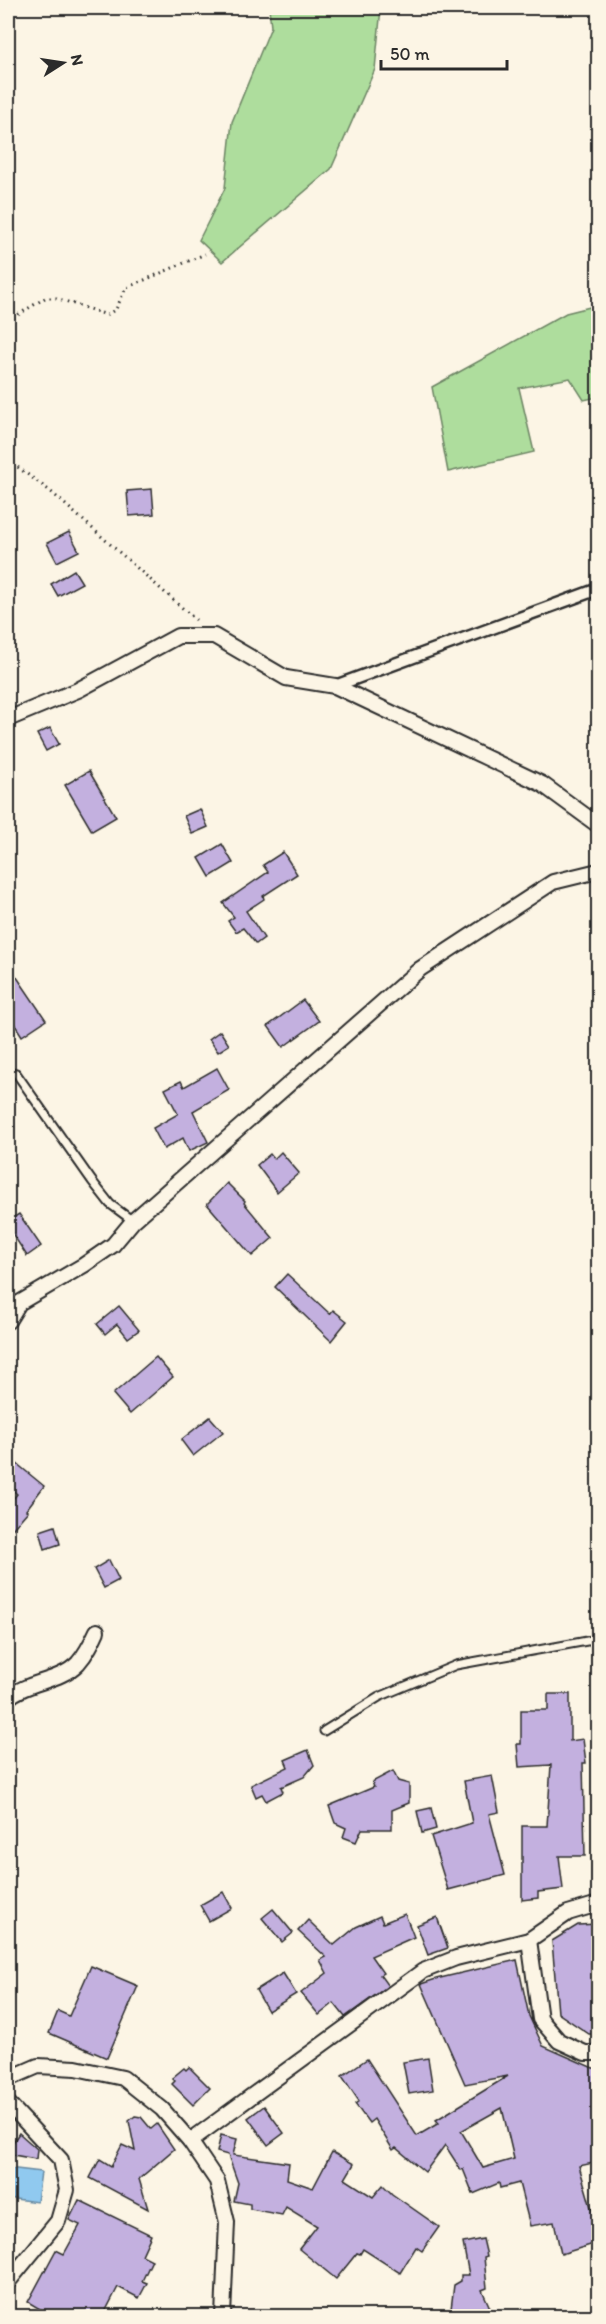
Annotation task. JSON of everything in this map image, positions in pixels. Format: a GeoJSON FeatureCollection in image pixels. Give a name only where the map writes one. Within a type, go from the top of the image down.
{"type":"FeatureCollection","features":[{"type":"Feature","properties":{"kind":"street"},"geometry":{"type":"LineString","coordinates":[[335,686],[598,589]]}},
{"type":"Feature","properties":{"kind":"street"},"geometry":{"type":"LineString","coordinates":[[8,719],[78,690],[178,636],[214,636],[286,678],[335,686],[542,784],[598,825]]}},
{"type":"Feature","properties":{"kind":"street"},"geometry":{"type":"LineString","coordinates":[[8,1321],[19,1303],[113,1245],[133,1221],[236,1128],[420,969],[553,882],[598,871]]}},
{"type":"Feature","properties":{"kind":"street"},"geometry":{"type":"LineString","coordinates":[[8,1698],[15,1692],[64,1672],[77,1664],[98,1631]]}},
{"type":"Feature","properties":{"kind":"street"},"geometry":{"type":"LineString","coordinates":[[190,2141],[423,1971],[456,1958],[529,1940],[568,1913],[598,1904]]}},
{"type":"Feature","properties":{"kind":"street"},"geometry":{"type":"LineString","coordinates":[[529,1940],[540,2019],[559,2041],[585,2053],[598,2053]]}},
{"type":"Feature","properties":{"kind":"street"},"geometry":{"type":"LineString","coordinates":[[8,2079],[38,2066],[76,2068],[123,2078],[162,2109],[190,2141],[217,2181],[227,2222],[223,2316]]}},
{"type":"Feature","properties":{"kind":"street"},"geometry":{"type":"LineString","coordinates":[[8,2103],[61,2160],[67,2190],[58,2220],[8,2283]]}},
{"type":"Feature","properties":{"kind":"lane"},"geometry":{"type":"LineString","coordinates":[[16,1073],[110,1204],[133,1221]]}},
{"type":"Feature","properties":{"kind":"lane"},"geometry":{"type":"LineString","coordinates":[[324,1731],[379,1697],[456,1665],[598,1639]]}},
{"type":"Feature","properties":{"kind":"path"},"geometry":{"type":"LineString","coordinates":[[8,321],[45,298],[56,298],[106,315],[116,309],[126,288],[205,254]]}},
{"type":"Feature","properties":{"kind":"path"},"geometry":{"type":"LineString","coordinates":[[8,460],[50,491],[214,636]]}},
{"type":"Feature","properties":{"kind":"green space"},"geometry":{"type":"Polygon","coordinates":[[[269,8],[381,8],[375,69],[331,169],[222,262],[199,240],[225,188],[232,122],[271,27],[269,8]]]}},
{"type":"Feature","properties":{"kind":"green space"},"geometry":{"type":"Polygon","coordinates":[[[598,305],[598,397],[584,400],[570,378],[519,388],[534,452],[448,472],[432,387],[566,313],[598,305]]]}},
{"type":"Feature","properties":{"kind":"water"},"geometry":{"type":"Polygon","coordinates":[[[8,2168],[41,2172],[37,2202],[8,2198],[8,2168]]]}},
{"type":"Feature","properties":{"kind":"building"},"geometry":{"type":"Polygon","coordinates":[[[152,489],[154,514],[129,516],[127,491],[152,489]]]}},
{"type":"Feature","properties":{"kind":"building"},"geometry":{"type":"Polygon","coordinates":[[[69,532],[79,551],[57,562],[47,543],[69,532]]]}},
{"type":"Feature","properties":{"kind":"building"},"geometry":{"type":"Polygon","coordinates":[[[74,570],[82,583],[58,596],[51,584],[74,570]]]}},
{"type":"Feature","properties":{"kind":"building"},"geometry":{"type":"Polygon","coordinates":[[[50,728],[59,744],[46,751],[37,734],[50,728]]]}},
{"type":"Feature","properties":{"kind":"building"},"geometry":{"type":"Polygon","coordinates":[[[89,771],[116,817],[92,831],[65,785],[89,771]]]}},
{"type":"Feature","properties":{"kind":"building"},"geometry":{"type":"Polygon","coordinates":[[[200,809],[208,827],[192,834],[184,816],[200,809]]]}},
{"type":"Feature","properties":{"kind":"building"},"geometry":{"type":"Polygon","coordinates":[[[222,844],[233,863],[210,877],[199,858],[222,844]]]}},
{"type":"Feature","properties":{"kind":"building"},"geometry":{"type":"Polygon","coordinates":[[[283,852],[297,874],[263,896],[264,899],[246,911],[264,938],[256,944],[243,928],[236,932],[228,921],[234,917],[223,903],[268,872],[263,865],[283,852]]]}},
{"type":"Feature","properties":{"kind":"building"},"geometry":{"type":"Polygon","coordinates":[[[8,964],[46,1020],[22,1036],[8,1014],[8,964]]]}},
{"type":"Feature","properties":{"kind":"building"},"geometry":{"type":"Polygon","coordinates":[[[303,1000],[319,1021],[283,1047],[268,1026],[303,1000]]]}},
{"type":"Feature","properties":{"kind":"building"},"geometry":{"type":"Polygon","coordinates":[[[220,1031],[229,1045],[218,1052],[209,1039],[220,1031]]]}},
{"type":"Feature","properties":{"kind":"building"},"geometry":{"type":"Polygon","coordinates":[[[217,1068],[229,1090],[193,1111],[208,1142],[189,1151],[183,1138],[164,1149],[153,1128],[178,1114],[165,1089],[181,1081],[184,1087],[217,1068]]]}},
{"type":"Feature","properties":{"kind":"building"},"geometry":{"type":"Polygon","coordinates":[[[281,1152],[299,1173],[277,1192],[257,1165],[270,1154],[274,1159],[281,1152]]]}},
{"type":"Feature","properties":{"kind":"building"},"geometry":{"type":"Polygon","coordinates":[[[227,1183],[245,1201],[244,1203],[273,1238],[252,1256],[207,1204],[227,1183]]]}},
{"type":"Feature","properties":{"kind":"building"},"geometry":{"type":"Polygon","coordinates":[[[19,1214],[41,1246],[27,1256],[8,1227],[8,1221],[19,1214]]]}},
{"type":"Feature","properties":{"kind":"building"},"geometry":{"type":"Polygon","coordinates":[[[287,1274],[330,1314],[333,1310],[347,1321],[331,1341],[275,1287],[287,1274]]]}},
{"type":"Feature","properties":{"kind":"building"},"geometry":{"type":"Polygon","coordinates":[[[119,1306],[139,1330],[128,1338],[117,1324],[105,1334],[97,1324],[119,1306]]]}},
{"type":"Feature","properties":{"kind":"building"},"geometry":{"type":"Polygon","coordinates":[[[156,1357],[173,1377],[130,1414],[113,1394],[156,1357]]]}},
{"type":"Feature","properties":{"kind":"building"},"geometry":{"type":"Polygon","coordinates":[[[210,1417],[223,1432],[193,1456],[181,1440],[210,1417]]]}},
{"type":"Feature","properties":{"kind":"building"},"geometry":{"type":"Polygon","coordinates":[[[16,1463],[44,1486],[26,1510],[28,1511],[8,1534],[8,1505],[17,1494],[8,1486],[8,1473],[16,1463]]]}},
{"type":"Feature","properties":{"kind":"building"},"geometry":{"type":"Polygon","coordinates":[[[55,1526],[60,1544],[45,1549],[40,1531],[55,1526]]]}},
{"type":"Feature","properties":{"kind":"building"},"geometry":{"type":"Polygon","coordinates":[[[109,1560],[119,1580],[104,1588],[94,1569],[109,1560]]]}},
{"type":"Feature","properties":{"kind":"building"},"geometry":{"type":"Polygon","coordinates":[[[548,1694],[570,1694],[570,1741],[583,1739],[586,1763],[583,1763],[585,1856],[559,1856],[563,1889],[538,1892],[538,1898],[522,1900],[522,1826],[547,1826],[551,1765],[519,1767],[517,1744],[521,1744],[521,1710],[548,1710],[548,1694]]]}},
{"type":"Feature","properties":{"kind":"building"},"geometry":{"type":"Polygon","coordinates":[[[308,1750],[314,1765],[304,1777],[281,1787],[283,1792],[266,1801],[262,1794],[256,1797],[251,1785],[288,1767],[285,1760],[308,1750]]]}},
{"type":"Feature","properties":{"kind":"building"},"geometry":{"type":"Polygon","coordinates":[[[393,1771],[398,1781],[409,1784],[409,1803],[392,1810],[392,1829],[362,1829],[356,1842],[343,1837],[346,1828],[335,1823],[329,1806],[374,1787],[372,1782],[393,1771]]]}},
{"type":"Feature","properties":{"kind":"building"},"geometry":{"type":"Polygon","coordinates":[[[492,1776],[499,1812],[489,1814],[505,1875],[448,1890],[431,1836],[472,1823],[464,1781],[492,1776]]]}},
{"type":"Feature","properties":{"kind":"building"},"geometry":{"type":"Polygon","coordinates":[[[431,1808],[436,1829],[422,1833],[417,1811],[431,1808]]]}},
{"type":"Feature","properties":{"kind":"building"},"geometry":{"type":"Polygon","coordinates":[[[223,1892],[232,1908],[209,1921],[200,1905],[223,1892]]]}},
{"type":"Feature","properties":{"kind":"building"},"geometry":{"type":"Polygon","coordinates":[[[273,1909],[293,1933],[282,1942],[262,1918],[273,1909]]]}},
{"type":"Feature","properties":{"kind":"building"},"geometry":{"type":"Polygon","coordinates":[[[405,1914],[414,1937],[371,1956],[383,1973],[380,1975],[388,1986],[345,2017],[334,2003],[319,2015],[301,1993],[327,1973],[320,1960],[326,1957],[298,1931],[308,1920],[334,1945],[356,1927],[380,1916],[383,1923],[405,1914]]]}},
{"type":"Feature","properties":{"kind":"building"},"geometry":{"type":"Polygon","coordinates":[[[437,1917],[448,1948],[428,1955],[417,1925],[437,1917]]]}},
{"type":"Feature","properties":{"kind":"building"},"geometry":{"type":"Polygon","coordinates":[[[598,1924],[598,2034],[589,2034],[558,2013],[552,1941],[578,1925],[598,1924]]]}},
{"type":"Feature","properties":{"kind":"building"},"geometry":{"type":"Polygon","coordinates":[[[517,1960],[529,2016],[543,2046],[593,2068],[598,2068],[598,2162],[579,2166],[593,2214],[597,2243],[561,2254],[554,2222],[530,2226],[519,2183],[500,2188],[499,2183],[473,2194],[463,2169],[461,2170],[445,2145],[425,2172],[396,2148],[393,2150],[374,2119],[369,2123],[355,2104],[359,2101],[342,2076],[367,2059],[417,2136],[439,2123],[436,2120],[508,2076],[465,2084],[421,1984],[517,1960]],[[502,2108],[461,2131],[483,2168],[514,2159],[502,2108]]]}},
{"type":"Feature","properties":{"kind":"building"},"geometry":{"type":"Polygon","coordinates":[[[91,1966],[138,1986],[107,2058],[49,2033],[58,2011],[69,2016],[91,1966]]]}},
{"type":"Feature","properties":{"kind":"building"},"geometry":{"type":"Polygon","coordinates":[[[283,1973],[296,1994],[268,2011],[256,1990],[283,1973]]]}},
{"type":"Feature","properties":{"kind":"building"},"geometry":{"type":"Polygon","coordinates":[[[428,2058],[433,2090],[409,2094],[403,2062],[428,2058]]]}},
{"type":"Feature","properties":{"kind":"building"},"geometry":{"type":"Polygon","coordinates":[[[189,2067],[210,2088],[193,2105],[172,2084],[175,2081],[172,2078],[184,2068],[186,2070],[189,2067]]]}},
{"type":"Feature","properties":{"kind":"building"},"geometry":{"type":"Polygon","coordinates":[[[264,2106],[284,2133],[268,2145],[248,2118],[264,2106]]]}},
{"type":"Feature","properties":{"kind":"building"},"geometry":{"type":"Polygon","coordinates":[[[135,2116],[141,2117],[151,2129],[157,2124],[174,2149],[139,2179],[148,2209],[90,2178],[100,2159],[111,2166],[122,2145],[135,2151],[129,2121],[135,2116]]]}},
{"type":"Feature","properties":{"kind":"building"},"geometry":{"type":"Polygon","coordinates":[[[19,2133],[37,2149],[36,2159],[8,2154],[8,2150],[19,2133]]]}},
{"type":"Feature","properties":{"kind":"building"},"geometry":{"type":"Polygon","coordinates":[[[221,2135],[237,2139],[233,2155],[289,2163],[287,2179],[313,2188],[332,2152],[354,2164],[345,2179],[373,2197],[383,2185],[392,2194],[439,2227],[422,2251],[416,2247],[400,2273],[363,2249],[336,2279],[299,2249],[317,2226],[286,2207],[282,2215],[250,2209],[250,2204],[234,2201],[238,2183],[228,2155],[217,2152],[221,2135]]]}},
{"type":"Feature","properties":{"kind":"building"},"geometry":{"type":"Polygon","coordinates":[[[79,2200],[151,2235],[142,2255],[152,2260],[142,2281],[147,2283],[139,2298],[118,2287],[103,2316],[36,2316],[40,2309],[28,2302],[56,2250],[64,2254],[80,2225],[69,2220],[79,2200]]]}},
{"type":"Feature","properties":{"kind":"building"},"geometry":{"type":"Polygon","coordinates":[[[483,2239],[487,2256],[484,2257],[487,2288],[482,2290],[491,2310],[474,2316],[471,2309],[451,2309],[454,2285],[461,2281],[461,2275],[469,2275],[463,2243],[483,2239]]]}}]}
